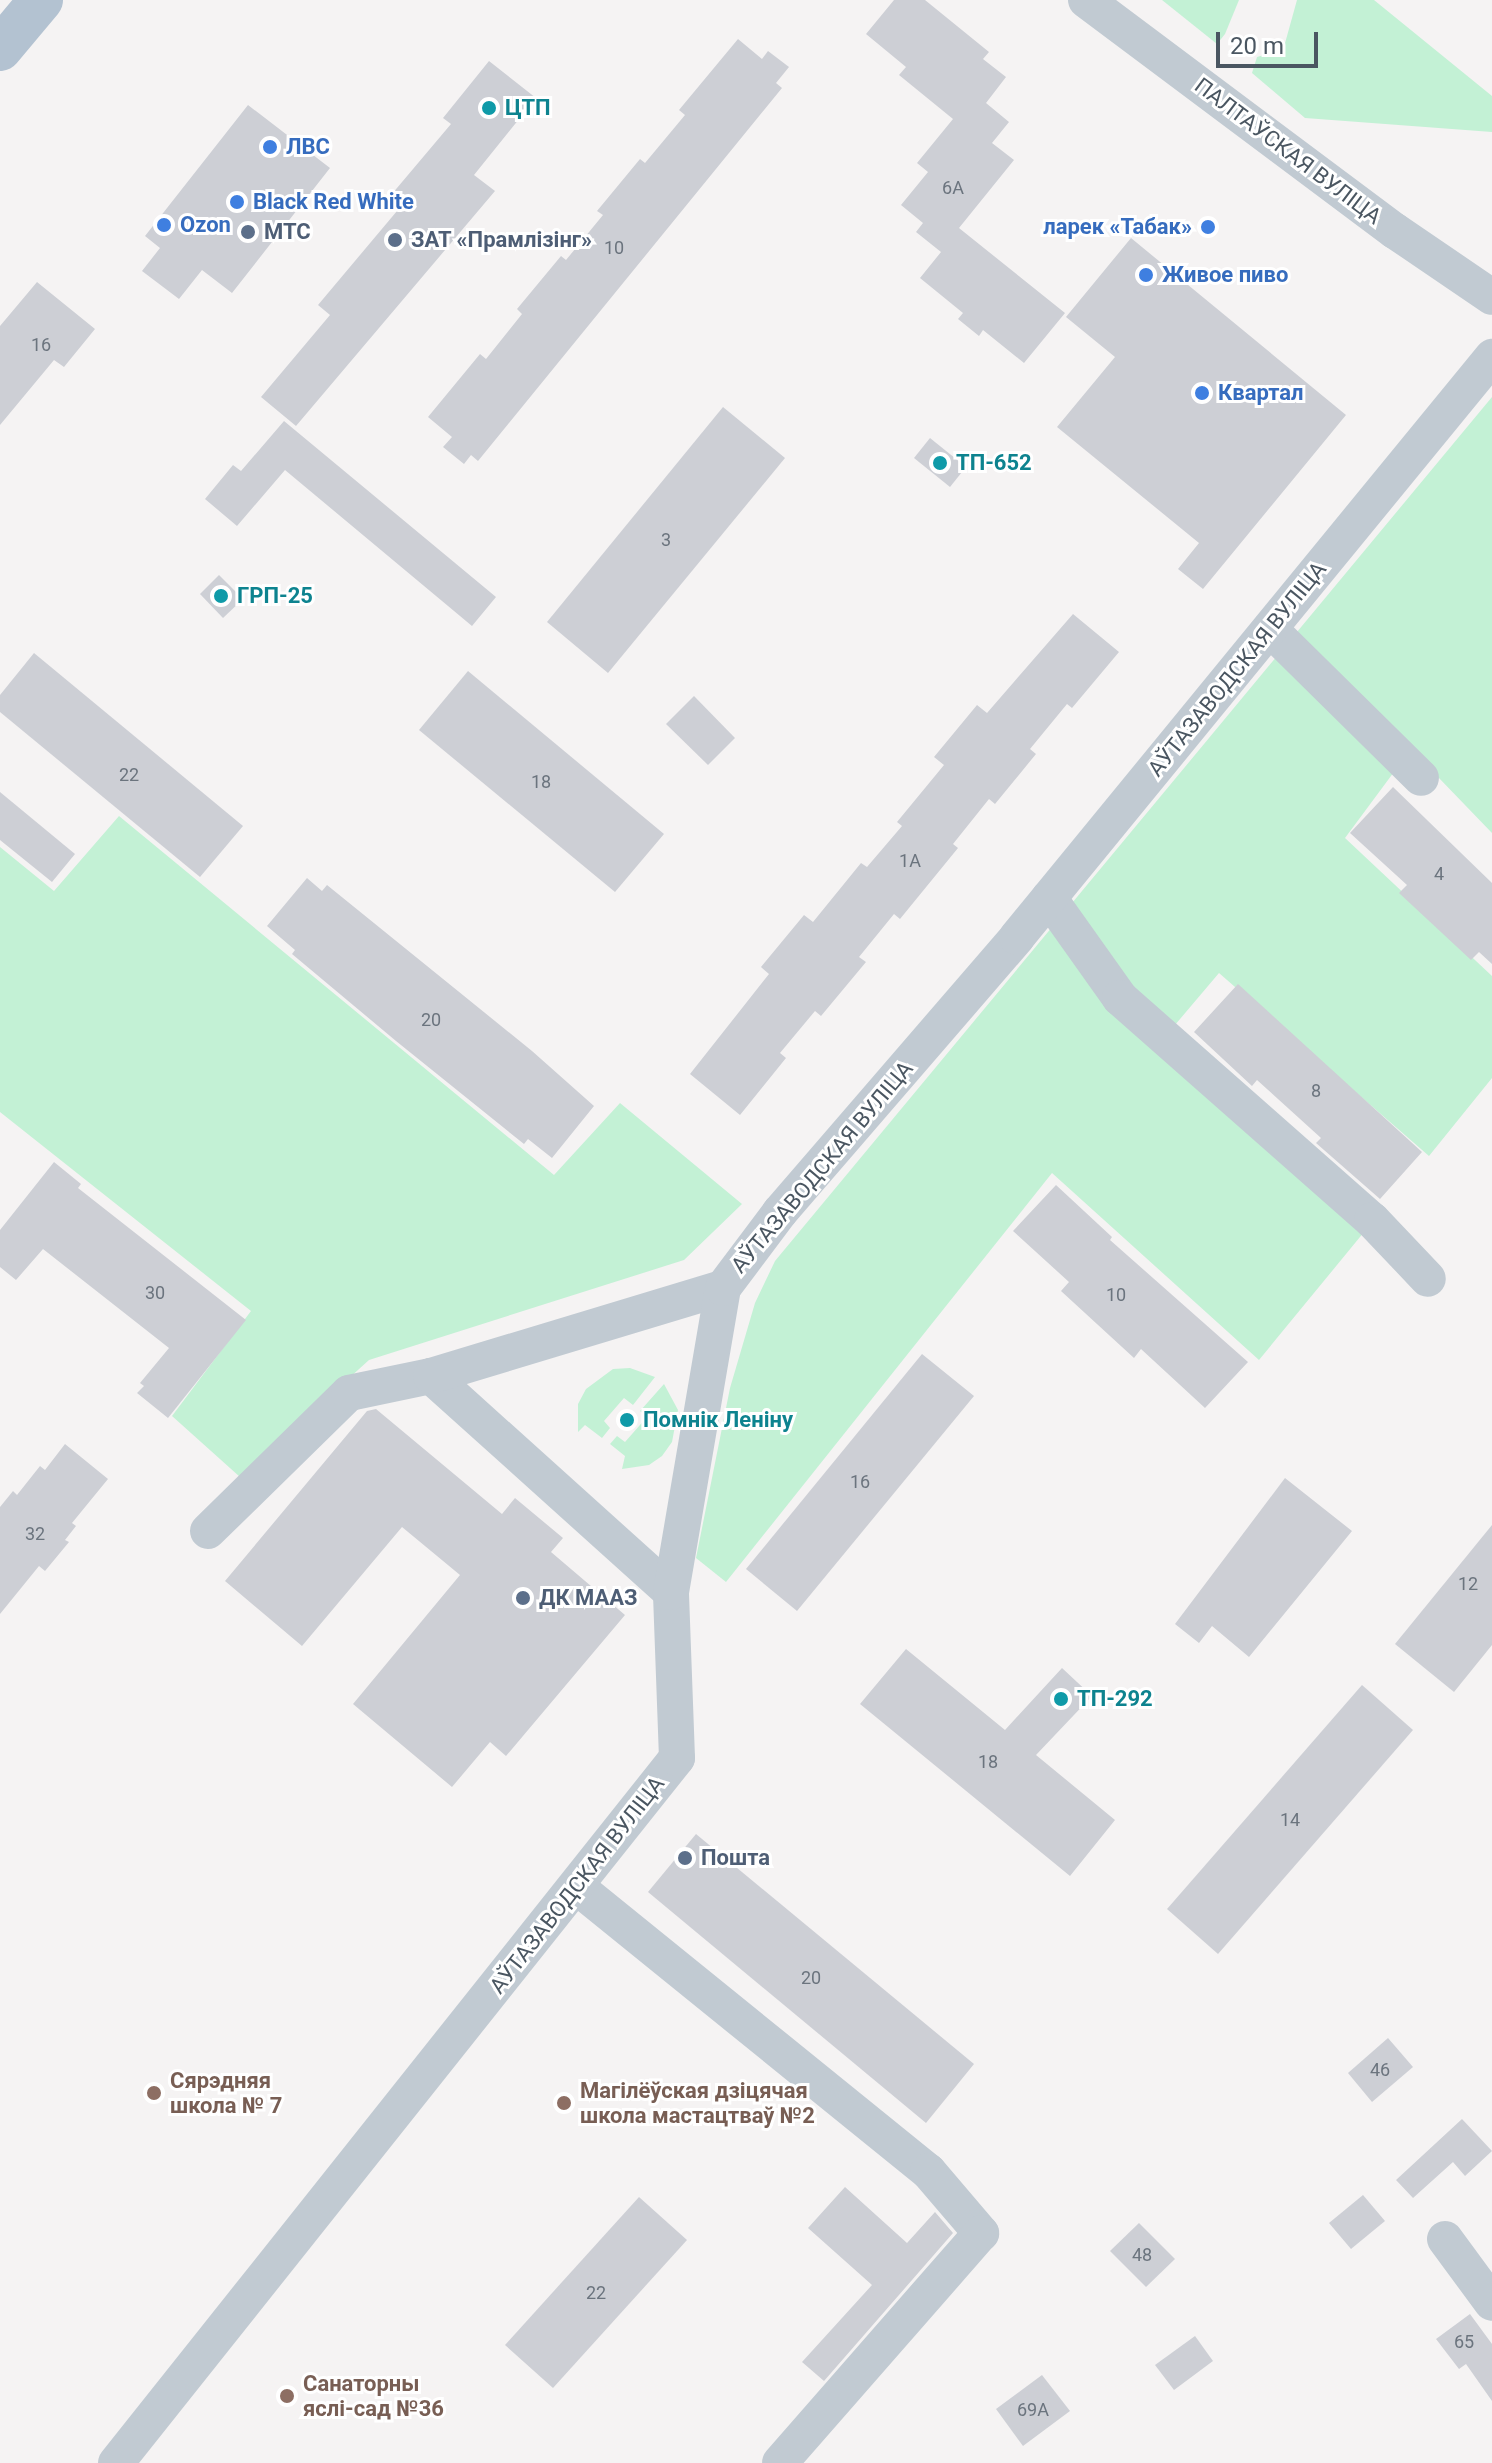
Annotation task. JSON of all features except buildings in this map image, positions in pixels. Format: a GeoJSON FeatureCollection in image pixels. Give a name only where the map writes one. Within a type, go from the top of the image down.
{"type":"FeatureCollection","features":[{"type":"Feature","properties":{"kind":"main road"},"geometry":{"type":"LineString","coordinates":[[0,49],[41,0]]}},
{"type":"Feature","properties":{"kind":"street","name":"ПАЛТАЎСКАЯ ВУЛІЦА"},"geometry":{"type":"LineString","coordinates":[[1086,0],[1395,231],[1492,297]]}},
{"type":"Feature","properties":{"kind":"street","name":"АЎТАЗАВОДСКАЯ ВУЛІЦА"},"geometry":{"type":"LineString","coordinates":[[116,2463],[677,1758],[671,1592],[723,1288],[780,1212],[1049,898],[1492,357]]}},
{"type":"Feature","properties":{"kind":"street"},"geometry":{"type":"LineString","coordinates":[[1270,629],[1421,778]]}},
{"type":"Feature","properties":{"kind":"street"},"geometry":{"type":"LineString","coordinates":[[1049,898],[1120,998],[1372,1220],[1428,1279]]}},
{"type":"Feature","properties":{"kind":"street"},"geometry":{"type":"LineString","coordinates":[[208,1531],[349,1393],[431,1376],[723,1288]]}},
{"type":"Feature","properties":{"kind":"street"},"geometry":{"type":"LineString","coordinates":[[431,1376],[671,1592]]}},
{"type":"Feature","properties":{"kind":"street"},"geometry":{"type":"LineString","coordinates":[[577,1887],[928,2171],[981,2233],[780,2463]]}},
{"type":"Feature","properties":{"kind":"street"},"geometry":{"type":"LineString","coordinates":[[1445,2239],[1492,2303]]}},
{"type":"Feature","properties":{"kind":"green space"},"geometry":{"type":"Polygon","coordinates":[[[1162,0],[1239,0],[1225,34],[1217,44],[1162,0]]]}},
{"type":"Feature","properties":{"kind":"green space"},"geometry":{"type":"Polygon","coordinates":[[[1297,0],[1374,0],[1492,96],[1492,132],[1305,118],[1252,73],[1257,57],[1274,52],[1282,54],[1297,0]]]}},
{"type":"Feature","properties":{"kind":"green space"},"geometry":{"type":"Polygon","coordinates":[[[1492,397],[1492,833],[1411,749],[1345,838],[1492,976],[1492,1078],[1429,1156],[1219,973],[1158,1045],[1369,1226],[1259,1360],[1052,1173],[726,1582],[696,1558],[730,1388],[755,1303],[775,1261],[1492,397]]]}},
{"type":"Feature","properties":{"kind":"green space"},"geometry":{"type":"Polygon","coordinates":[[[119,816],[554,1175],[620,1103],[742,1204],[684,1260],[369,1360],[240,1477],[172,1416],[251,1311],[0,1112],[0,847],[54,891],[119,816]]]}},
{"type":"Feature","properties":{"kind":"green space"},"geometry":{"type":"Polygon","coordinates":[[[630,1368],[655,1377],[633,1405],[624,1398],[604,1421],[610,1428],[602,1438],[585,1425],[578,1432],[578,1404],[586,1389],[613,1369],[630,1368]]]}},
{"type":"Feature","properties":{"kind":"green space"},"geometry":{"type":"Polygon","coordinates":[[[664,1384],[678,1410],[672,1442],[662,1456],[649,1465],[622,1469],[625,1456],[610,1444],[617,1436],[625,1442],[647,1417],[640,1411],[664,1384]]]}},
{"type":"Feature","properties":{"kind":"place","name":"ЦТП"},"geometry":{"type":"Point","coordinates":[489,108]}},
{"type":"Feature","properties":{"kind":"place","name":"ЛВС"},"geometry":{"type":"Point","coordinates":[270,147]}},
{"type":"Feature","properties":{"kind":"place","name":"Black Red White"},"geometry":{"type":"Point","coordinates":[237,202]}},
{"type":"Feature","properties":{"kind":"place","name":"Ozon"},"geometry":{"type":"Point","coordinates":[164,225]}},
{"type":"Feature","properties":{"kind":"place","name":"ларек «Табак»"},"geometry":{"type":"Point","coordinates":[1208,227]}},
{"type":"Feature","properties":{"kind":"place","name":"МТС"},"geometry":{"type":"Point","coordinates":[248,232]}},
{"type":"Feature","properties":{"kind":"place","name":"ЗАТ «Прамлізінг»"},"geometry":{"type":"Point","coordinates":[395,240]}},
{"type":"Feature","properties":{"kind":"place","name":"Живое пиво"},"geometry":{"type":"Point","coordinates":[1146,275]}},
{"type":"Feature","properties":{"kind":"place","name":"Квартал"},"geometry":{"type":"Point","coordinates":[1202,393]}},
{"type":"Feature","properties":{"kind":"place","name":"ТП-652"},"geometry":{"type":"Point","coordinates":[940,463]}},
{"type":"Feature","properties":{"kind":"place","name":"ГРП-25"},"geometry":{"type":"Point","coordinates":[221,596]}},
{"type":"Feature","properties":{"kind":"place","name":"Помнік Леніну"},"geometry":{"type":"Point","coordinates":[627,1420]}},
{"type":"Feature","properties":{"kind":"place","name":"ДК МААЗ"},"geometry":{"type":"Point","coordinates":[523,1598]}},
{"type":"Feature","properties":{"kind":"place","name":"ТП-292"},"geometry":{"type":"Point","coordinates":[1061,1699]}},
{"type":"Feature","properties":{"kind":"place","name":"Пошта"},"geometry":{"type":"Point","coordinates":[685,1858]}},
{"type":"Feature","properties":{"kind":"place","name":"Сярэдняя школа № 7"},"geometry":{"type":"Point","coordinates":[154,2093]}},
{"type":"Feature","properties":{"kind":"place","name":"Магілёўская дзіцячая школа мастацтваў №2"},"geometry":{"type":"Point","coordinates":[564,2103]}},
{"type":"Feature","properties":{"kind":"place","name":"Санаторны яслі-сад №36"},"geometry":{"type":"Point","coordinates":[287,2396]}}]}
